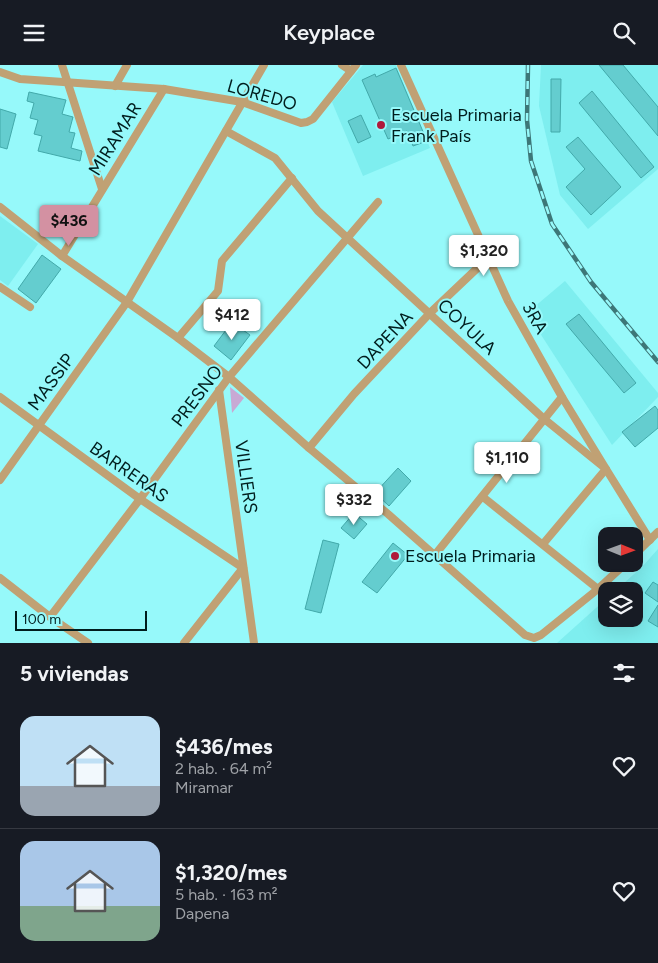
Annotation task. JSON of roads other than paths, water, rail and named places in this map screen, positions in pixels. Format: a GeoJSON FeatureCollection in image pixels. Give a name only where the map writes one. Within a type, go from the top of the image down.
{"type":"FeatureCollection","features":[{"type":"Feature","properties":{"kind":"street"},"geometry":{"type":"LineString","coordinates":[[62,65],[102,189]]}},
{"type":"Feature","properties":{"kind":"street"},"geometry":{"type":"LineString","coordinates":[[115,86],[127,65]]}},
{"type":"Feature","properties":{"kind":"street","name":"MASSIP"},"geometry":{"type":"LineString","coordinates":[[0,480],[127,302],[264,65]]}},
{"type":"Feature","properties":{"kind":"street"},"geometry":{"type":"LineString","coordinates":[[342,65],[353,68]]}},
{"type":"Feature","properties":{"kind":"street","name":"3RA"},"geometry":{"type":"LineString","coordinates":[[401,65],[508,301],[562,397],[606,469]]}},
{"type":"Feature","properties":{"kind":"street","name":"LOREDO"},"geometry":{"type":"LineString","coordinates":[[0,72],[20,79],[164,89],[242,102],[302,123],[313,119],[353,68]]}},
{"type":"Feature","properties":{"kind":"street","name":"MIRAMAR"},"geometry":{"type":"LineString","coordinates":[[62,256],[164,89]]}},
{"type":"Feature","properties":{"kind":"street","name":"COYULA"},"geometry":{"type":"LineString","coordinates":[[226,131],[275,158],[318,211],[543,418],[606,469],[650,540]]}},
{"type":"Feature","properties":{"kind":"street"},"geometry":{"type":"LineString","coordinates":[[178,338],[218,291],[222,261],[292,178]]}},
{"type":"Feature","properties":{"kind":"street","name":"PRESNO"},"geometry":{"type":"LineString","coordinates":[[50,617],[140,499],[228,377],[378,202]]}},
{"type":"Feature","properties":{"kind":"street"},"geometry":{"type":"LineString","coordinates":[[0,207],[62,256],[178,338],[228,377],[388,514],[525,635],[534,638],[541,635],[598,589],[483,497]]}},
{"type":"Feature","properties":{"kind":"street","name":"DAPENA"},"geometry":{"type":"LineString","coordinates":[[309,448],[354,394],[430,313],[488,258]]}},
{"type":"Feature","properties":{"kind":"street"},"geometry":{"type":"LineString","coordinates":[[0,287],[30,307]]}},
{"type":"Feature","properties":{"kind":"street","name":"VILLIERS"},"geometry":{"type":"LineString","coordinates":[[219,391],[254,643]]}},
{"type":"Feature","properties":{"kind":"street","name":"BARRERAS"},"geometry":{"type":"LineString","coordinates":[[0,397],[140,499],[243,568]]}},
{"type":"Feature","properties":{"kind":"street"},"geometry":{"type":"LineString","coordinates":[[434,556],[483,497],[543,418],[562,397]]}},
{"type":"Feature","properties":{"kind":"street"},"geometry":{"type":"LineString","coordinates":[[543,544],[606,469]]}},
{"type":"Feature","properties":{"kind":"street"},"geometry":{"type":"LineString","coordinates":[[643,547],[658,532]]}},
{"type":"Feature","properties":{"kind":"street"},"geometry":{"type":"LineString","coordinates":[[184,643],[243,568]]}},
{"type":"Feature","properties":{"kind":"street"},"geometry":{"type":"LineString","coordinates":[[606,582],[615,573]]}},
{"type":"Feature","properties":{"kind":"street"},"geometry":{"type":"LineString","coordinates":[[0,578],[50,617],[88,643]]}},
{"type":"Feature","properties":{"kind":"railway"},"geometry":{"type":"LineString","coordinates":[[528,65],[527,120],[531,161],[552,224],[591,282],[658,362]]}},
{"type":"Feature","properties":{"kind":"place","name":"Escuela Primaria Frank País"},"geometry":{"type":"Point","coordinates":[381,125]}},
{"type":"Feature","properties":{"kind":"place","name":"Escuela Primaria"},"geometry":{"type":"Point","coordinates":[395,556]}}]}
